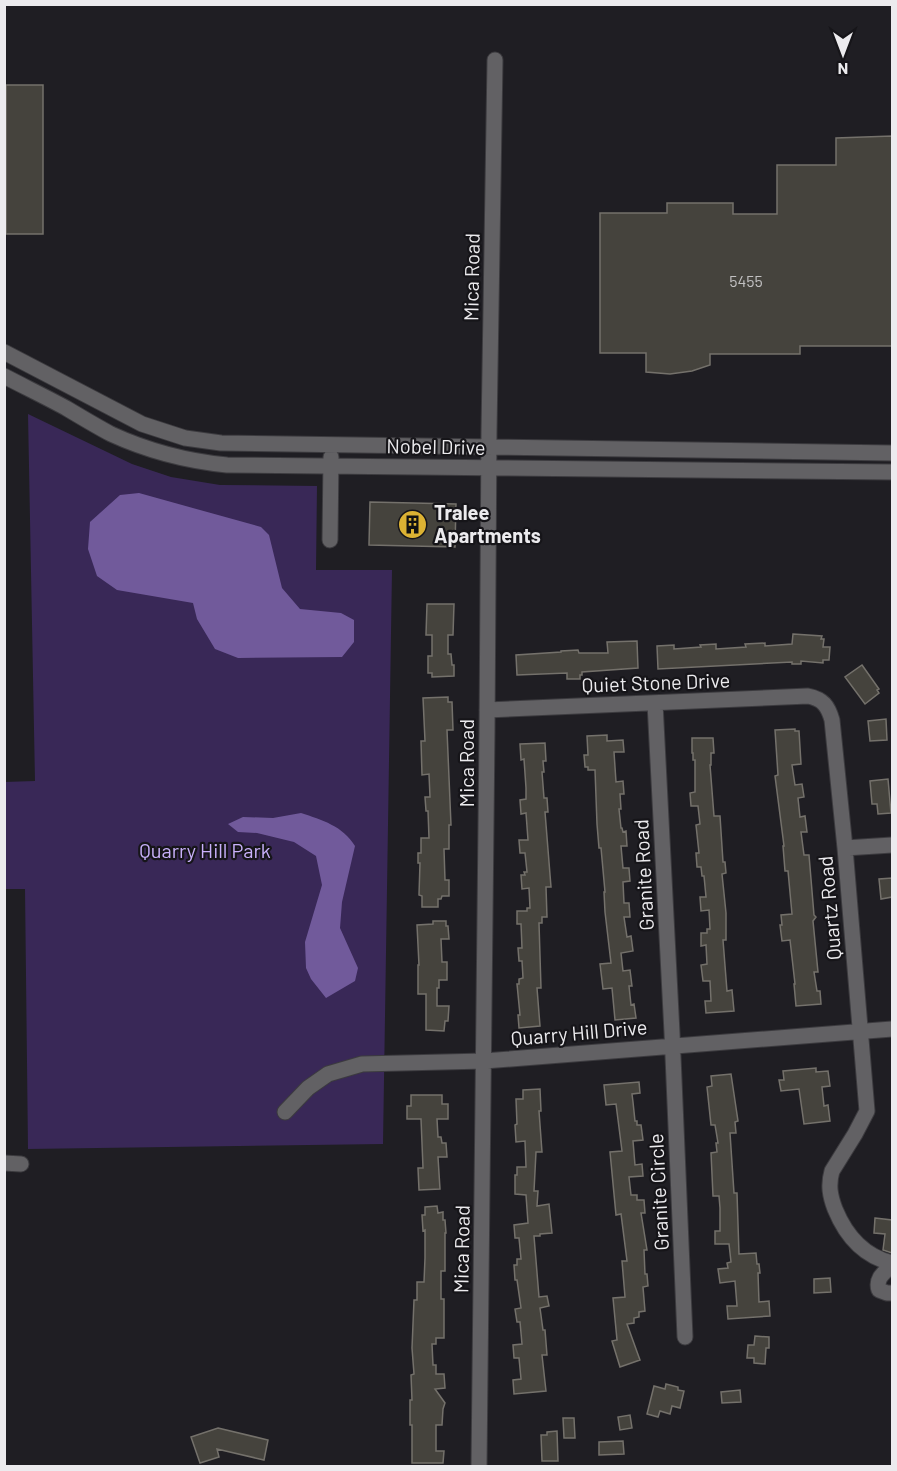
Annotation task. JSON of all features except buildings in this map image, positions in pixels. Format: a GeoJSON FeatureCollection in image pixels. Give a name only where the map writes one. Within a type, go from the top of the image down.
{"type":"FeatureCollection","features":[{"type":"Feature","properties":{"kind":"street","name":"Mica Road"},"geometry":{"type":"LineString","coordinates":[[479,1467],[495,60]]}},
{"type":"Feature","properties":{"kind":"street","name":"Nobel Drive"},"geometry":{"type":"LineString","coordinates":[[4,351],[142,424],[185,438],[211,442],[892,453]]}},
{"type":"Feature","properties":{"kind":"street","name":"Nobel Drive"},"geometry":{"type":"LineString","coordinates":[[4,376],[109,433],[135,444],[165,455],[210,463],[892,472]]}},
{"type":"Feature","properties":{"kind":"street"},"geometry":{"type":"LineString","coordinates":[[210,463],[211,442]]}},
{"type":"Feature","properties":{"kind":"street"},"geometry":{"type":"LineString","coordinates":[[330,540],[331,445]]}},
{"type":"Feature","properties":{"kind":"street"},"geometry":{"type":"LineString","coordinates":[[662,450],[662,469]]}},
{"type":"Feature","properties":{"kind":"street","name":"Quiet Stone Drive"},"geometry":{"type":"LineString","coordinates":[[487,710],[808,696],[825,703]]}},
{"type":"Feature","properties":{"kind":"street","name":"Granite Road"},"geometry":{"type":"LineString","coordinates":[[655,703],[673,1045]]}},
{"type":"Feature","properties":{"kind":"street","name":"Quartz Road"},"geometry":{"type":"LineString","coordinates":[[825,703],[832,720],[867,1110],[832,1171],[830,1193],[844,1229],[854,1241],[876,1257],[892,1264]]}},
{"type":"Feature","properties":{"kind":"street"},"geometry":{"type":"LineString","coordinates":[[845,848],[892,845]]}},
{"type":"Feature","properties":{"kind":"street","name":"Quarry Hill Drive"},"geometry":{"type":"LineString","coordinates":[[285,1112],[308,1088],[328,1074],[362,1064],[484,1061],[892,1029]]}},
{"type":"Feature","properties":{"kind":"street","name":"Granite Circle"},"geometry":{"type":"LineString","coordinates":[[673,1045],[685,1338]]}},
{"type":"Feature","properties":{"kind":"street"},"geometry":{"type":"LineString","coordinates":[[4,1164],[21,1164]]}},
{"type":"Feature","properties":{"kind":"street"},"geometry":{"type":"LineString","coordinates":[[892,1264],[880,1277],[877,1285],[882,1292],[892,1293]]}},
{"type":"Feature","properties":{"kind":"green space","name":"Quarry Hill Park"},"geometry":{"type":"Polygon","coordinates":[[[28,414],[132,464],[171,477],[220,485],[317,486],[316,570],[392,570],[383,1144],[28,1149],[25,889],[5,889],[4,782],[35,781],[28,414]]]}},
{"type":"Feature","properties":{"kind":"shaded area"},"geometry":{"type":"Polygon","coordinates":[[[139,493],[261,527],[269,535],[282,588],[300,609],[341,613],[354,620],[354,642],[342,657],[238,658],[215,649],[197,619],[193,603],[117,590],[97,576],[88,549],[90,522],[120,495],[139,493]]]}},
{"type":"Feature","properties":{"kind":"shaded area"},"geometry":{"type":"Polygon","coordinates":[[[301,813],[338,829],[355,846],[342,902],[340,928],[358,968],[355,981],[326,998],[311,979],[306,968],[305,942],[322,885],[316,856],[294,842],[257,833],[238,832],[228,824],[243,817],[273,818],[301,813]]]}},
{"type":"Feature","properties":{"kind":"place","name":"Tralee Apartments"},"geometry":{"type":"Point","coordinates":[413,524]}}]}
